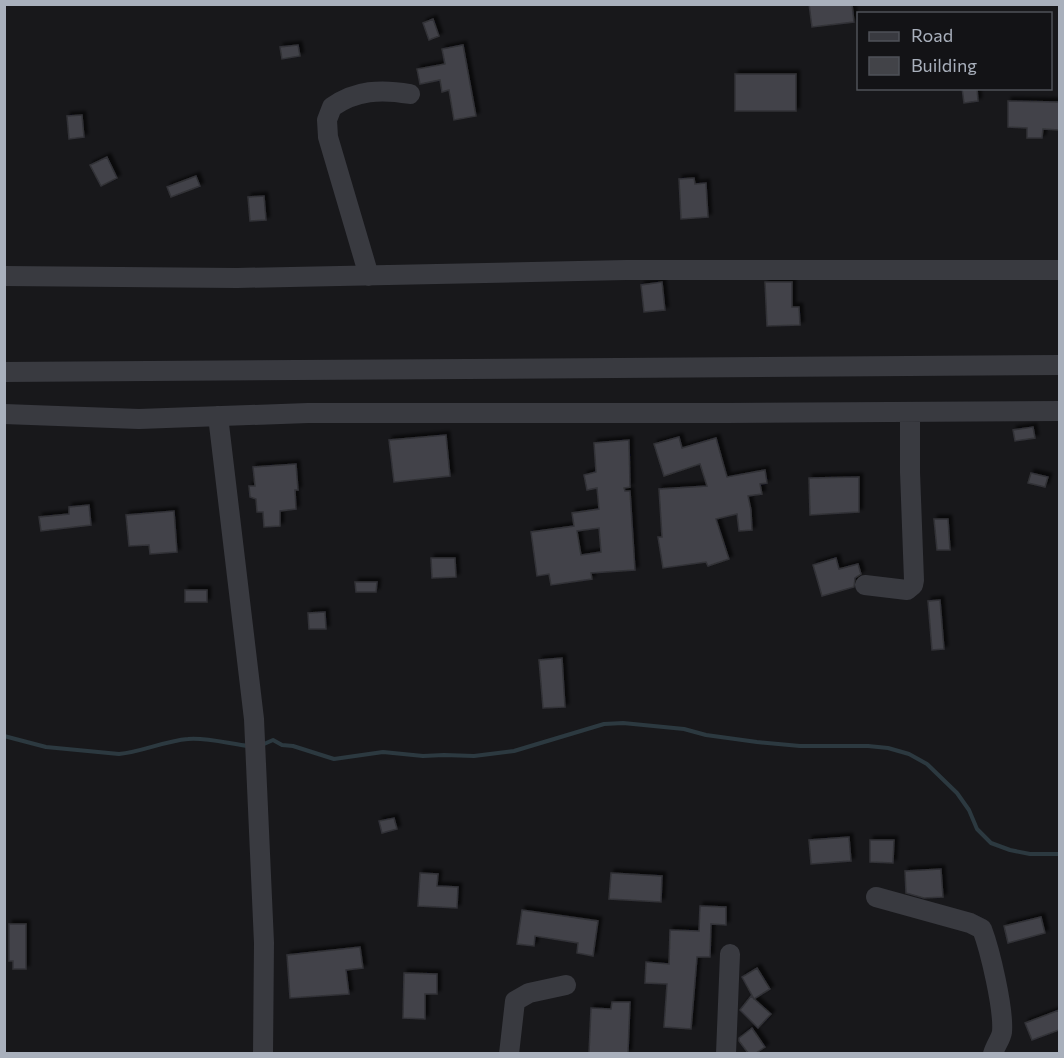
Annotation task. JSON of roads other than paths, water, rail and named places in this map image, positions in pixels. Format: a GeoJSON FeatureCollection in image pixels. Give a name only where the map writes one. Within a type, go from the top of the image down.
{"type":"FeatureCollection","features":[{"type":"Feature","properties":{"kind":"street"},"geometry":{"type":"LineString","coordinates":[[369,276],[328,137],[327,120],[332,107],[355,95],[380,90],[410,94]]}},
{"type":"Feature","properties":{"kind":"street"},"geometry":{"type":"LineString","coordinates":[[4,276],[237,278],[626,270],[1059,270]]}},
{"type":"Feature","properties":{"kind":"street"},"geometry":{"type":"LineString","coordinates":[[4,372],[1059,365]]}},
{"type":"Feature","properties":{"kind":"street"},"geometry":{"type":"LineString","coordinates":[[4,414],[139,419],[308,412],[1059,411]]}},
{"type":"Feature","properties":{"kind":"street"},"geometry":{"type":"LineString","coordinates":[[865,585],[907,590],[913,585],[910,412]]}},
{"type":"Feature","properties":{"kind":"street"},"geometry":{"type":"LineString","coordinates":[[218,416],[254,718],[264,943],[263,1053]]}},
{"type":"Feature","properties":{"kind":"street"},"geometry":{"type":"LineString","coordinates":[[876,897],[970,923],[982,929],[988,945],[1001,1014],[1002,1034],[993,1053]]}},
{"type":"Feature","properties":{"kind":"street"},"geometry":{"type":"LineString","coordinates":[[726,1053],[730,954]]}},
{"type":"Feature","properties":{"kind":"street"},"geometry":{"type":"LineString","coordinates":[[509,1053],[515,1001],[529,993],[566,985]]}},
{"type":"Feature","properties":{"kind":"waterway"},"geometry":{"type":"LineString","coordinates":[[264,744],[273,740],[282,745],[293,746],[334,759],[383,752],[423,756],[474,756],[514,751],[604,724],[623,723],[684,729],[706,735],[757,742],[800,746],[888,748],[909,754],[927,764],[957,793],[969,810],[977,829],[991,843],[1030,854],[1060,854]]}},
{"type":"Feature","properties":{"kind":"waterway"},"geometry":{"type":"LineString","coordinates":[[4,736],[46,747],[119,754],[188,739],[249,746]]}}]}
